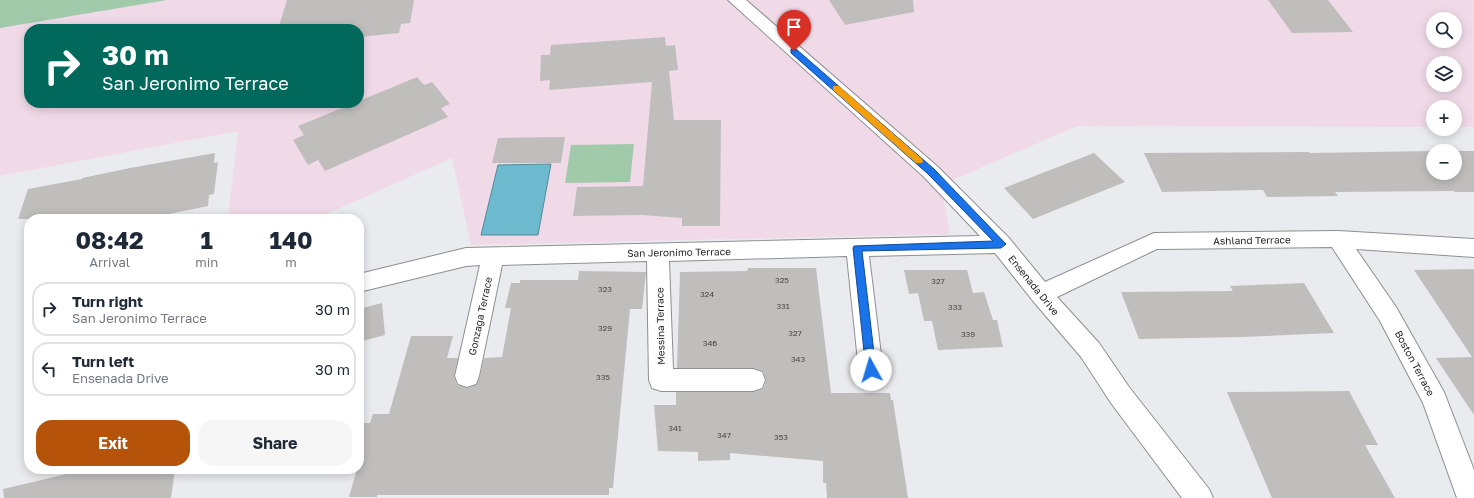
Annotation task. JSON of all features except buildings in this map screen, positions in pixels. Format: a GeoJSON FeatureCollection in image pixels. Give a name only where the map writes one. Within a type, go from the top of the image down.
{"type":"FeatureCollection","features":[{"type":"Feature","properties":{"kind":"street","name":"Ensenada Drive"},"geometry":{"type":"LineString","coordinates":[[736,0],[931,172],[1001,244],[1041,294],[1090,350],[1120,395],[1199,498]]}},
{"type":"Feature","properties":{"kind":"street","name":"Ashland Terrace"},"geometry":{"type":"LineString","coordinates":[[1041,294],[1154,241],[1338,239],[1474,248]]}},
{"type":"Feature","properties":{"kind":"street","name":"Boston Terrace"},"geometry":{"type":"LineString","coordinates":[[1338,239],[1388,314],[1435,400],[1471,498]]}},
{"type":"Feature","properties":{"kind":"street","name":"San Jeronimo Terrace"},"geometry":{"type":"LineString","coordinates":[[364,282],[466,257],[1001,244]]}},
{"type":"Feature","properties":{"kind":"street"},"geometry":{"type":"LineString","coordinates":[[857,248],[871,370]]}},
{"type":"Feature","properties":{"kind":"street","name":"Messina Terrace"},"geometry":{"type":"LineString","coordinates":[[658,252],[661,380],[753,380]]}},
{"type":"Feature","properties":{"kind":"street","name":"Gonzaga Terrace"},"geometry":{"type":"LineString","coordinates":[[467,376],[493,256]]}},
{"type":"Feature","properties":{"kind":"shaded area"},"geometry":{"type":"Polygon","coordinates":[[[0,0],[1474,0],[1474,127],[1462,127],[1462,100],[1426,100],[1426,127],[1077,126],[941,185],[950,234],[471,245],[452,158],[326,214],[229,214],[238,131],[0,176],[0,0]]]}},
{"type":"Feature","properties":{"kind":"green space"},"geometry":{"type":"Polygon","coordinates":[[[0,0],[167,0],[0,28],[0,0]]]}},
{"type":"Feature","properties":{"kind":"green space"},"geometry":{"type":"Polygon","coordinates":[[[634,144],[630,182],[565,183],[571,145],[634,144]]]}},
{"type":"Feature","properties":{"kind":"water"},"geometry":{"type":"Polygon","coordinates":[[[551,164],[538,235],[481,235],[498,165],[551,164]]]}},
{"type":"Feature","properties":{"kind":"slow traffic"},"geometry":{"type":"LineString","coordinates":[[836,88],[919,161]]}},
{"type":"Feature","properties":{"kind":"route"},"geometry":{"type":"LineString","coordinates":[[794,51],[931,172],[1001,244],[857,248],[871,370]]}}]}
